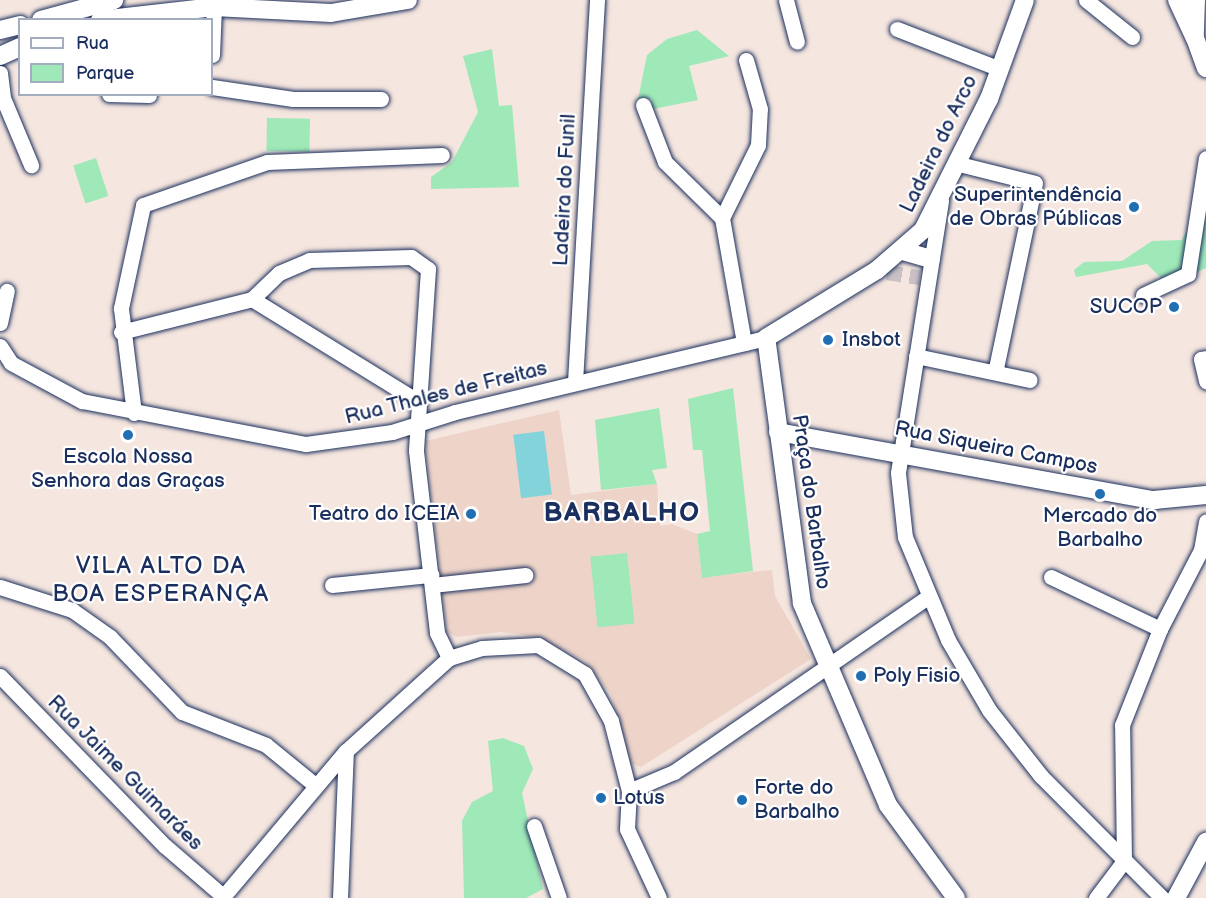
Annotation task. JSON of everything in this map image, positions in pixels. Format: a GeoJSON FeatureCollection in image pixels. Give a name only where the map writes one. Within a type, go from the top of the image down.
{"type":"FeatureCollection","features":[{"type":"Feature","properties":{"kind":"main road"},"geometry":{"type":"LineString","coordinates":[[48,18],[114,0]]}},
{"type":"Feature","properties":{"kind":"main road"},"geometry":{"type":"LineString","coordinates":[[118,18],[214,7],[259,5],[331,13],[408,0]]}},
{"type":"Feature","properties":{"kind":"main road","name":"Ladeira do Arco"},"geometry":{"type":"LineString","coordinates":[[766,338],[882,271],[903,251],[942,198],[959,164],[1000,69],[1025,0]]}},
{"type":"Feature","properties":{"kind":"main road"},"geometry":{"type":"LineString","coordinates":[[1177,0],[1206,68]]}},
{"type":"Feature","properties":{"kind":"main road"},"geometry":{"type":"LineString","coordinates":[[1195,38],[1197,4]]}},
{"type":"Feature","properties":{"kind":"main road"},"geometry":{"type":"LineString","coordinates":[[0,30],[18,26]]}},
{"type":"Feature","properties":{"kind":"main road"},"geometry":{"type":"LineString","coordinates":[[0,56],[18,48]]}},
{"type":"Feature","properties":{"kind":"main road"},"geometry":{"type":"LineString","coordinates":[[903,251],[931,259]]}},
{"type":"Feature","properties":{"kind":"main road","name":"Praça do Barbalho"},"geometry":{"type":"LineString","coordinates":[[766,338],[797,586],[832,665],[888,804],[956,898]]}},
{"type":"Feature","properties":{"kind":"main road","name":"Rua Siqueira Campos"},"geometry":{"type":"LineString","coordinates":[[778,432],[1154,500],[1206,495]]}},
{"type":"Feature","properties":{"kind":"main road"},"geometry":{"type":"LineString","coordinates":[[1176,898],[1206,842]]}},
{"type":"Feature","properties":{"kind":"street","name":"Ladeira do Funil"},"geometry":{"type":"LineString","coordinates":[[575,382],[597,0]]}},
{"type":"Feature","properties":{"kind":"street"},"geometry":{"type":"LineString","coordinates":[[786,0],[797,42]]}},
{"type":"Feature","properties":{"kind":"street"},"geometry":{"type":"LineString","coordinates":[[1086,0],[1132,37]]}},
{"type":"Feature","properties":{"kind":"street"},"geometry":{"type":"LineString","coordinates":[[213,31],[214,7]]}},
{"type":"Feature","properties":{"kind":"street"},"geometry":{"type":"LineString","coordinates":[[897,29],[1000,69]]}},
{"type":"Feature","properties":{"kind":"street"},"geometry":{"type":"LineString","coordinates":[[722,218],[758,145],[760,109],[746,60]]}},
{"type":"Feature","properties":{"kind":"street"},"geometry":{"type":"LineString","coordinates":[[0,74],[3,98],[31,165]]}},
{"type":"Feature","properties":{"kind":"street"},"geometry":{"type":"LineString","coordinates":[[213,87],[293,99],[381,99]]}},
{"type":"Feature","properties":{"kind":"street"},"geometry":{"type":"LineString","coordinates":[[643,105],[664,162],[722,218],[744,344]]}},
{"type":"Feature","properties":{"kind":"street"},"geometry":{"type":"LineString","coordinates":[[134,413],[121,332],[129,263],[140,213],[150,200],[267,162],[442,155]]}},
{"type":"Feature","properties":{"kind":"street"},"geometry":{"type":"LineString","coordinates":[[1143,295],[1188,274],[1203,227],[1206,159]]}},
{"type":"Feature","properties":{"kind":"street"},"geometry":{"type":"LineString","coordinates":[[959,164],[1035,183],[995,372]]}},
{"type":"Feature","properties":{"kind":"street"},"geometry":{"type":"LineString","coordinates":[[942,198],[931,259],[924,278],[902,453],[899,510],[928,597],[989,710],[1041,776],[1162,898]]}},
{"type":"Feature","properties":{"kind":"street"},"geometry":{"type":"LineString","coordinates":[[121,332],[252,299],[279,273],[309,260],[411,257],[424,264],[429,277],[417,425],[437,633],[449,658]]}},
{"type":"Feature","properties":{"kind":"street"},"geometry":{"type":"LineString","coordinates":[[0,323],[7,291]]}},
{"type":"Feature","properties":{"kind":"street"},"geometry":{"type":"LineString","coordinates":[[252,299],[419,402]]}},
{"type":"Feature","properties":{"kind":"street","name":"Rua Thales de Freitas"},"geometry":{"type":"LineString","coordinates":[[0,346],[11,363],[57,389],[134,413],[306,444],[417,425],[575,382],[766,338]]}},
{"type":"Feature","properties":{"kind":"street"},"geometry":{"type":"LineString","coordinates":[[916,356],[1030,380]]}},
{"type":"Feature","properties":{"kind":"street"},"geometry":{"type":"LineString","coordinates":[[1204,358],[1206,381]]}},
{"type":"Feature","properties":{"kind":"street"},"geometry":{"type":"LineString","coordinates":[[1096,898],[1124,861],[1119,743],[1160,629],[1203,552],[1206,521]]}},
{"type":"Feature","properties":{"kind":"street"},"geometry":{"type":"LineString","coordinates":[[332,585],[525,575]]}},
{"type":"Feature","properties":{"kind":"street"},"geometry":{"type":"LineString","coordinates":[[1051,577],[1160,629]]}},
{"type":"Feature","properties":{"kind":"street"},"geometry":{"type":"LineString","coordinates":[[0,587],[72,610],[110,637],[183,712],[266,746],[315,785]]}},
{"type":"Feature","properties":{"kind":"street"},"geometry":{"type":"LineString","coordinates":[[629,791],[674,772],[928,597]]}},
{"type":"Feature","properties":{"kind":"street"},"geometry":{"type":"LineString","coordinates":[[222,897],[346,751],[449,658],[526,643],[575,665],[605,706],[629,791],[627,829],[659,898]]}},
{"type":"Feature","properties":{"kind":"street","name":"Rua Jaime Guimaráes"},"geometry":{"type":"LineString","coordinates":[[0,676],[165,846],[222,897]]}},
{"type":"Feature","properties":{"kind":"street"},"geometry":{"type":"LineString","coordinates":[[340,898],[346,751]]}},
{"type":"Feature","properties":{"kind":"street"},"geometry":{"type":"LineString","coordinates":[[534,826],[559,898]]}},
{"type":"Feature","properties":{"kind":"shaded area"},"geometry":{"type":"Polygon","coordinates":[[[559,410],[571,495],[657,484],[660,526],[672,524],[697,534],[702,577],[772,570],[775,596],[811,659],[641,767],[629,763],[611,694],[584,660],[537,637],[501,632],[457,637],[447,632],[425,441],[559,410]]]}},
{"type":"Feature","properties":{"kind":"green space"},"geometry":{"type":"Polygon","coordinates":[[[697,30],[729,56],[689,66],[698,100],[653,109],[651,99],[638,99],[647,55],[667,39],[697,30]]]}},
{"type":"Feature","properties":{"kind":"green space"},"geometry":{"type":"Polygon","coordinates":[[[492,49],[499,106],[512,105],[519,187],[431,189],[431,177],[452,162],[478,112],[463,56],[492,49]]]}},
{"type":"Feature","properties":{"kind":"green space"},"geometry":{"type":"Polygon","coordinates":[[[267,118],[310,119],[309,152],[266,151],[267,118]]]}},
{"type":"Feature","properties":{"kind":"green space"},"geometry":{"type":"Polygon","coordinates":[[[96,158],[108,196],[86,203],[73,165],[96,158]]]}},
{"type":"Feature","properties":{"kind":"green space"},"geometry":{"type":"Polygon","coordinates":[[[1206,190],[1206,268],[1178,281],[1163,280],[1147,264],[1076,277],[1074,270],[1084,262],[1122,261],[1152,241],[1182,240],[1206,190]]]}},
{"type":"Feature","properties":{"kind":"green space"},"geometry":{"type":"Polygon","coordinates":[[[733,388],[753,571],[702,578],[697,534],[710,531],[702,450],[693,450],[688,399],[733,388]]]}},
{"type":"Feature","properties":{"kind":"green space"},"geometry":{"type":"Polygon","coordinates":[[[659,408],[667,468],[652,470],[657,484],[601,490],[595,420],[659,408]]]}},
{"type":"Feature","properties":{"kind":"green space"},"geometry":{"type":"Polygon","coordinates":[[[627,553],[634,624],[598,627],[590,557],[627,553]]]}},
{"type":"Feature","properties":{"kind":"green space"},"geometry":{"type":"Polygon","coordinates":[[[503,738],[524,746],[533,769],[522,793],[543,889],[526,898],[464,898],[462,821],[472,802],[493,791],[488,741],[503,738]]]}},
{"type":"Feature","properties":{"kind":"water"},"geometry":{"type":"Polygon","coordinates":[[[544,431],[552,495],[521,498],[513,435],[544,431]]]}},
{"type":"Feature","properties":{"kind":"tunnel"},"geometry":{"type":"LineString","coordinates":[[887,272],[920,277]]}},
{"type":"Feature","properties":{"kind":"place","name":"Superintendência de Obras Públicas"},"geometry":{"type":"Point","coordinates":[1134,207]}},
{"type":"Feature","properties":{"kind":"place","name":"SUCOP"},"geometry":{"type":"Point","coordinates":[1174,307]}},
{"type":"Feature","properties":{"kind":"place","name":"Insbot"},"geometry":{"type":"Point","coordinates":[828,340]}},
{"type":"Feature","properties":{"kind":"place","name":"Escola Nossa Senhora das Graças"},"geometry":{"type":"Point","coordinates":[128,435]}},
{"type":"Feature","properties":{"kind":"place","name":"Mercado do Barbalho"},"geometry":{"type":"Point","coordinates":[1100,494]}},
{"type":"Feature","properties":{"kind":"place","name":"Teatro do ICEIA"},"geometry":{"type":"Point","coordinates":[471,514]}},
{"type":"Feature","properties":{"kind":"place","name":"Poly Fisio"},"geometry":{"type":"Point","coordinates":[861,676]}},
{"type":"Feature","properties":{"kind":"place","name":"Lotus"},"geometry":{"type":"Point","coordinates":[601,798]}},
{"type":"Feature","properties":{"kind":"place","name":"Forte do Barbalho"},"geometry":{"type":"Point","coordinates":[742,800]}},
{"type":"Feature","properties":{"kind":"district","name":"BARBALHO"},"geometry":{"type":"Point","coordinates":[622,514]}},
{"type":"Feature","properties":{"kind":"district","name":"VILA ALTO DA BOA ESPERANÇA"},"geometry":{"type":"Point","coordinates":[161,580]}}]}
